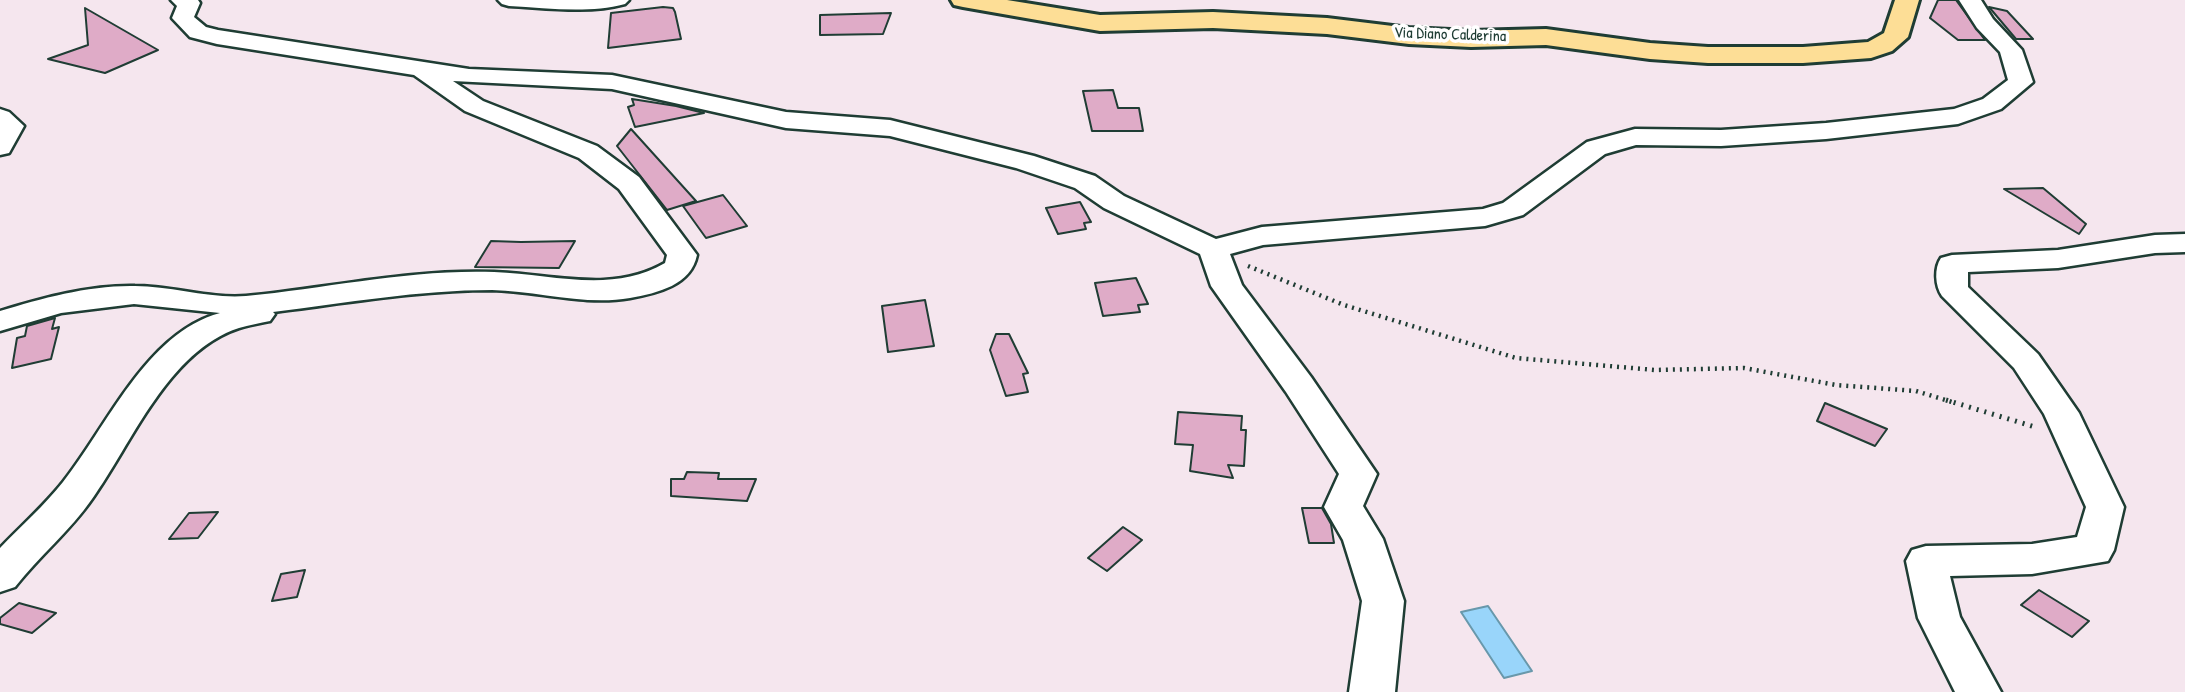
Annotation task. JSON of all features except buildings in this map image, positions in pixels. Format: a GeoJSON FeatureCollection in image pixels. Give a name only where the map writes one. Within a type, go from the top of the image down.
{"type":"FeatureCollection","features":[{"type":"Feature","properties":{"kind":"main road","name":"Via Diano Calderina"},"geometry":{"type":"LineString","coordinates":[[963,0],[1100,23],[1213,20],[1446,38],[1546,37],[1650,51],[1756,56],[1860,51],[1887,46],[1900,32],[1907,0]]}},
{"type":"Feature","properties":{"kind":"street"},"geometry":{"type":"LineString","coordinates":[[182,0],[189,4],[183,18],[198,32],[208,34],[469,76],[612,82],[786,120],[890,128],[1025,162],[1085,182],[1114,202],[1174,228],[1213,249],[1227,286],[1299,385],[1358,474],[1343,507],[1363,539],[1383,601],[1372,692]]}},
{"type":"Feature","properties":{"kind":"street"},"geometry":{"type":"LineString","coordinates":[[509,0],[586,4],[618,0]]}},
{"type":"Feature","properties":{"kind":"street"},"geometry":{"type":"LineString","coordinates":[[1213,249],[1262,236],[1485,217],[1513,209],[1596,148],[1634,136],[1734,137],[1826,131],[1958,116],[1992,104],[2021,82],[2011,50],[1985,23],[1970,0]]}},
{"type":"Feature","properties":{"kind":"street"},"geometry":{"type":"LineString","coordinates":[[0,321],[58,304],[134,295],[242,306],[428,283],[494,281],[572,289],[628,289],[657,281],[679,268],[682,256],[629,183],[589,152],[474,106],[419,69]]}},
{"type":"Feature","properties":{"kind":"street"},"geometry":{"type":"LineString","coordinates":[[0,117],[11,126],[0,147]]}},
{"type":"Feature","properties":{"kind":"street"},"geometry":{"type":"LineString","coordinates":[[1978,692],[1939,618],[1926,561],[2032,559],[2094,550],[2105,508],[2061,413],[2026,361],[1953,289],[1952,264],[2058,259],[2155,244],[2185,243]]}},
{"type":"Feature","properties":{"kind":"street"},"geometry":{"type":"LineString","coordinates":[[0,576],[77,492],[151,381],[173,356],[212,327],[239,316],[274,313],[328,296]]}},
{"type":"Feature","properties":{"kind":"path"},"geometry":{"type":"LineString","coordinates":[[1213,249],[1344,305],[1516,358],[1655,370],[1744,368],[1836,385],[1916,391],[2072,438]]}},
{"type":"Feature","properties":{"kind":"water"},"geometry":{"type":"Polygon","coordinates":[[[1488,606],[1532,671],[1504,678],[1461,612],[1488,606]]]}}]}
